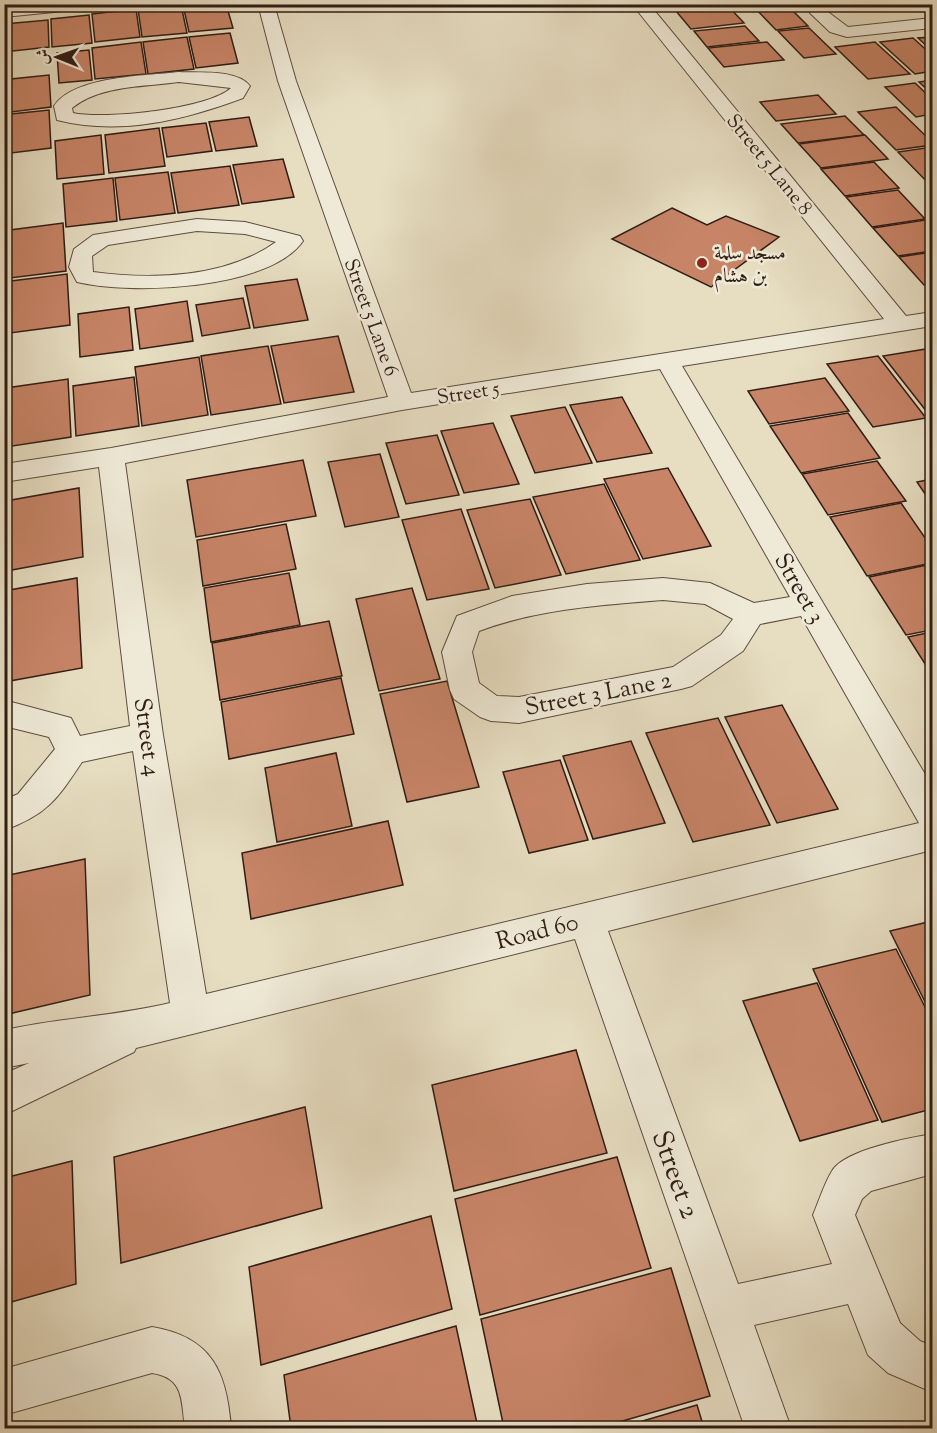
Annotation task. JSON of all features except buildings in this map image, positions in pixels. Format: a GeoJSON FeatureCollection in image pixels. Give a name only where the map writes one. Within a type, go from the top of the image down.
{"type":"FeatureCollection","features":[{"type":"Feature","properties":{"kind":"street"},"geometry":{"type":"LineString","coordinates":[[4,12],[84,4]]}},
{"type":"Feature","properties":{"kind":"street","name":"Street 5 Lane 6"},"geometry":{"type":"LineString","coordinates":[[266,4],[287,81],[317,237],[402,402]]}},
{"type":"Feature","properties":{"kind":"street","name":"Street 5 Lane 8"},"geometry":{"type":"LineString","coordinates":[[640,4],[900,324]]}},
{"type":"Feature","properties":{"kind":"street"},"geometry":{"type":"LineString","coordinates":[[817,4],[816,10],[836,28],[847,32],[933,23]]}},
{"type":"Feature","properties":{"kind":"street"},"geometry":{"type":"LineString","coordinates":[[241,86],[237,94],[189,111],[111,120],[77,121],[64,116],[63,106],[78,94],[108,86],[179,77],[229,81],[241,86],[287,81]]}},
{"type":"Feature","properties":{"kind":"street"},"geometry":{"type":"LineString","coordinates":[[239,225],[317,237],[264,260],[190,279],[112,282],[85,277],[80,267],[82,254],[101,240],[161,228],[239,225]]}},
{"type":"Feature","properties":{"kind":"street","name":"Street 5"},"geometry":{"type":"LineString","coordinates":[[4,473],[111,457],[402,402],[933,319]]}},
{"type":"Feature","properties":{"kind":"street","name":"Street 3"},"geometry":{"type":"LineString","coordinates":[[667,361],[933,815]]}},
{"type":"Feature","properties":{"kind":"street","name":"Street 4"},"geometry":{"type":"LineString","coordinates":[[111,457],[147,735],[191,1016]]}},
{"type":"Feature","properties":{"kind":"street","name":"Street 3 Lane 2"},"geometry":{"type":"LineString","coordinates":[[663,589],[710,594],[751,615],[732,643],[681,677],[519,710],[491,708],[465,690],[457,652],[466,624],[512,607],[587,595],[663,589]]}},
{"type":"Feature","properties":{"kind":"street"},"geometry":{"type":"LineString","coordinates":[[751,615],[809,603]]}},
{"type":"Feature","properties":{"kind":"street"},"geometry":{"type":"LineString","coordinates":[[4,713],[12,713],[60,727],[72,751]]}},
{"type":"Feature","properties":{"kind":"street"},"geometry":{"type":"LineString","coordinates":[[4,816],[30,804],[52,780],[72,751],[147,735]]}},
{"type":"Feature","properties":{"kind":"street","name":"Road 60"},"geometry":{"type":"LineString","coordinates":[[4,1049],[50,1039],[142,1028],[933,835]]}},
{"type":"Feature","properties":{"kind":"street","name":"Street 2"},"geometry":{"type":"LineString","coordinates":[[586,919],[768,1428]]}},
{"type":"Feature","properties":{"kind":"street","name":"Road 60"},"geometry":{"type":"LineString","coordinates":[[4,1095],[142,1028]]}},
{"type":"Feature","properties":{"kind":"street"},"geometry":{"type":"LineString","coordinates":[[933,1154],[860,1173],[847,1184],[834,1215],[884,1339],[904,1357],[933,1369]]}},
{"type":"Feature","properties":{"kind":"street"},"geometry":{"type":"LineString","coordinates":[[726,1309],[860,1280]]}},
{"type":"Feature","properties":{"kind":"street"},"geometry":{"type":"LineString","coordinates":[[4,1392],[152,1350],[170,1351],[186,1359],[197,1374],[204,1395],[207,1428]]}},
{"type":"Feature","properties":{"kind":"place","name":"مسجد سلمة بن هشام"},"geometry":{"type":"Point","coordinates":[702,263]}}]}
